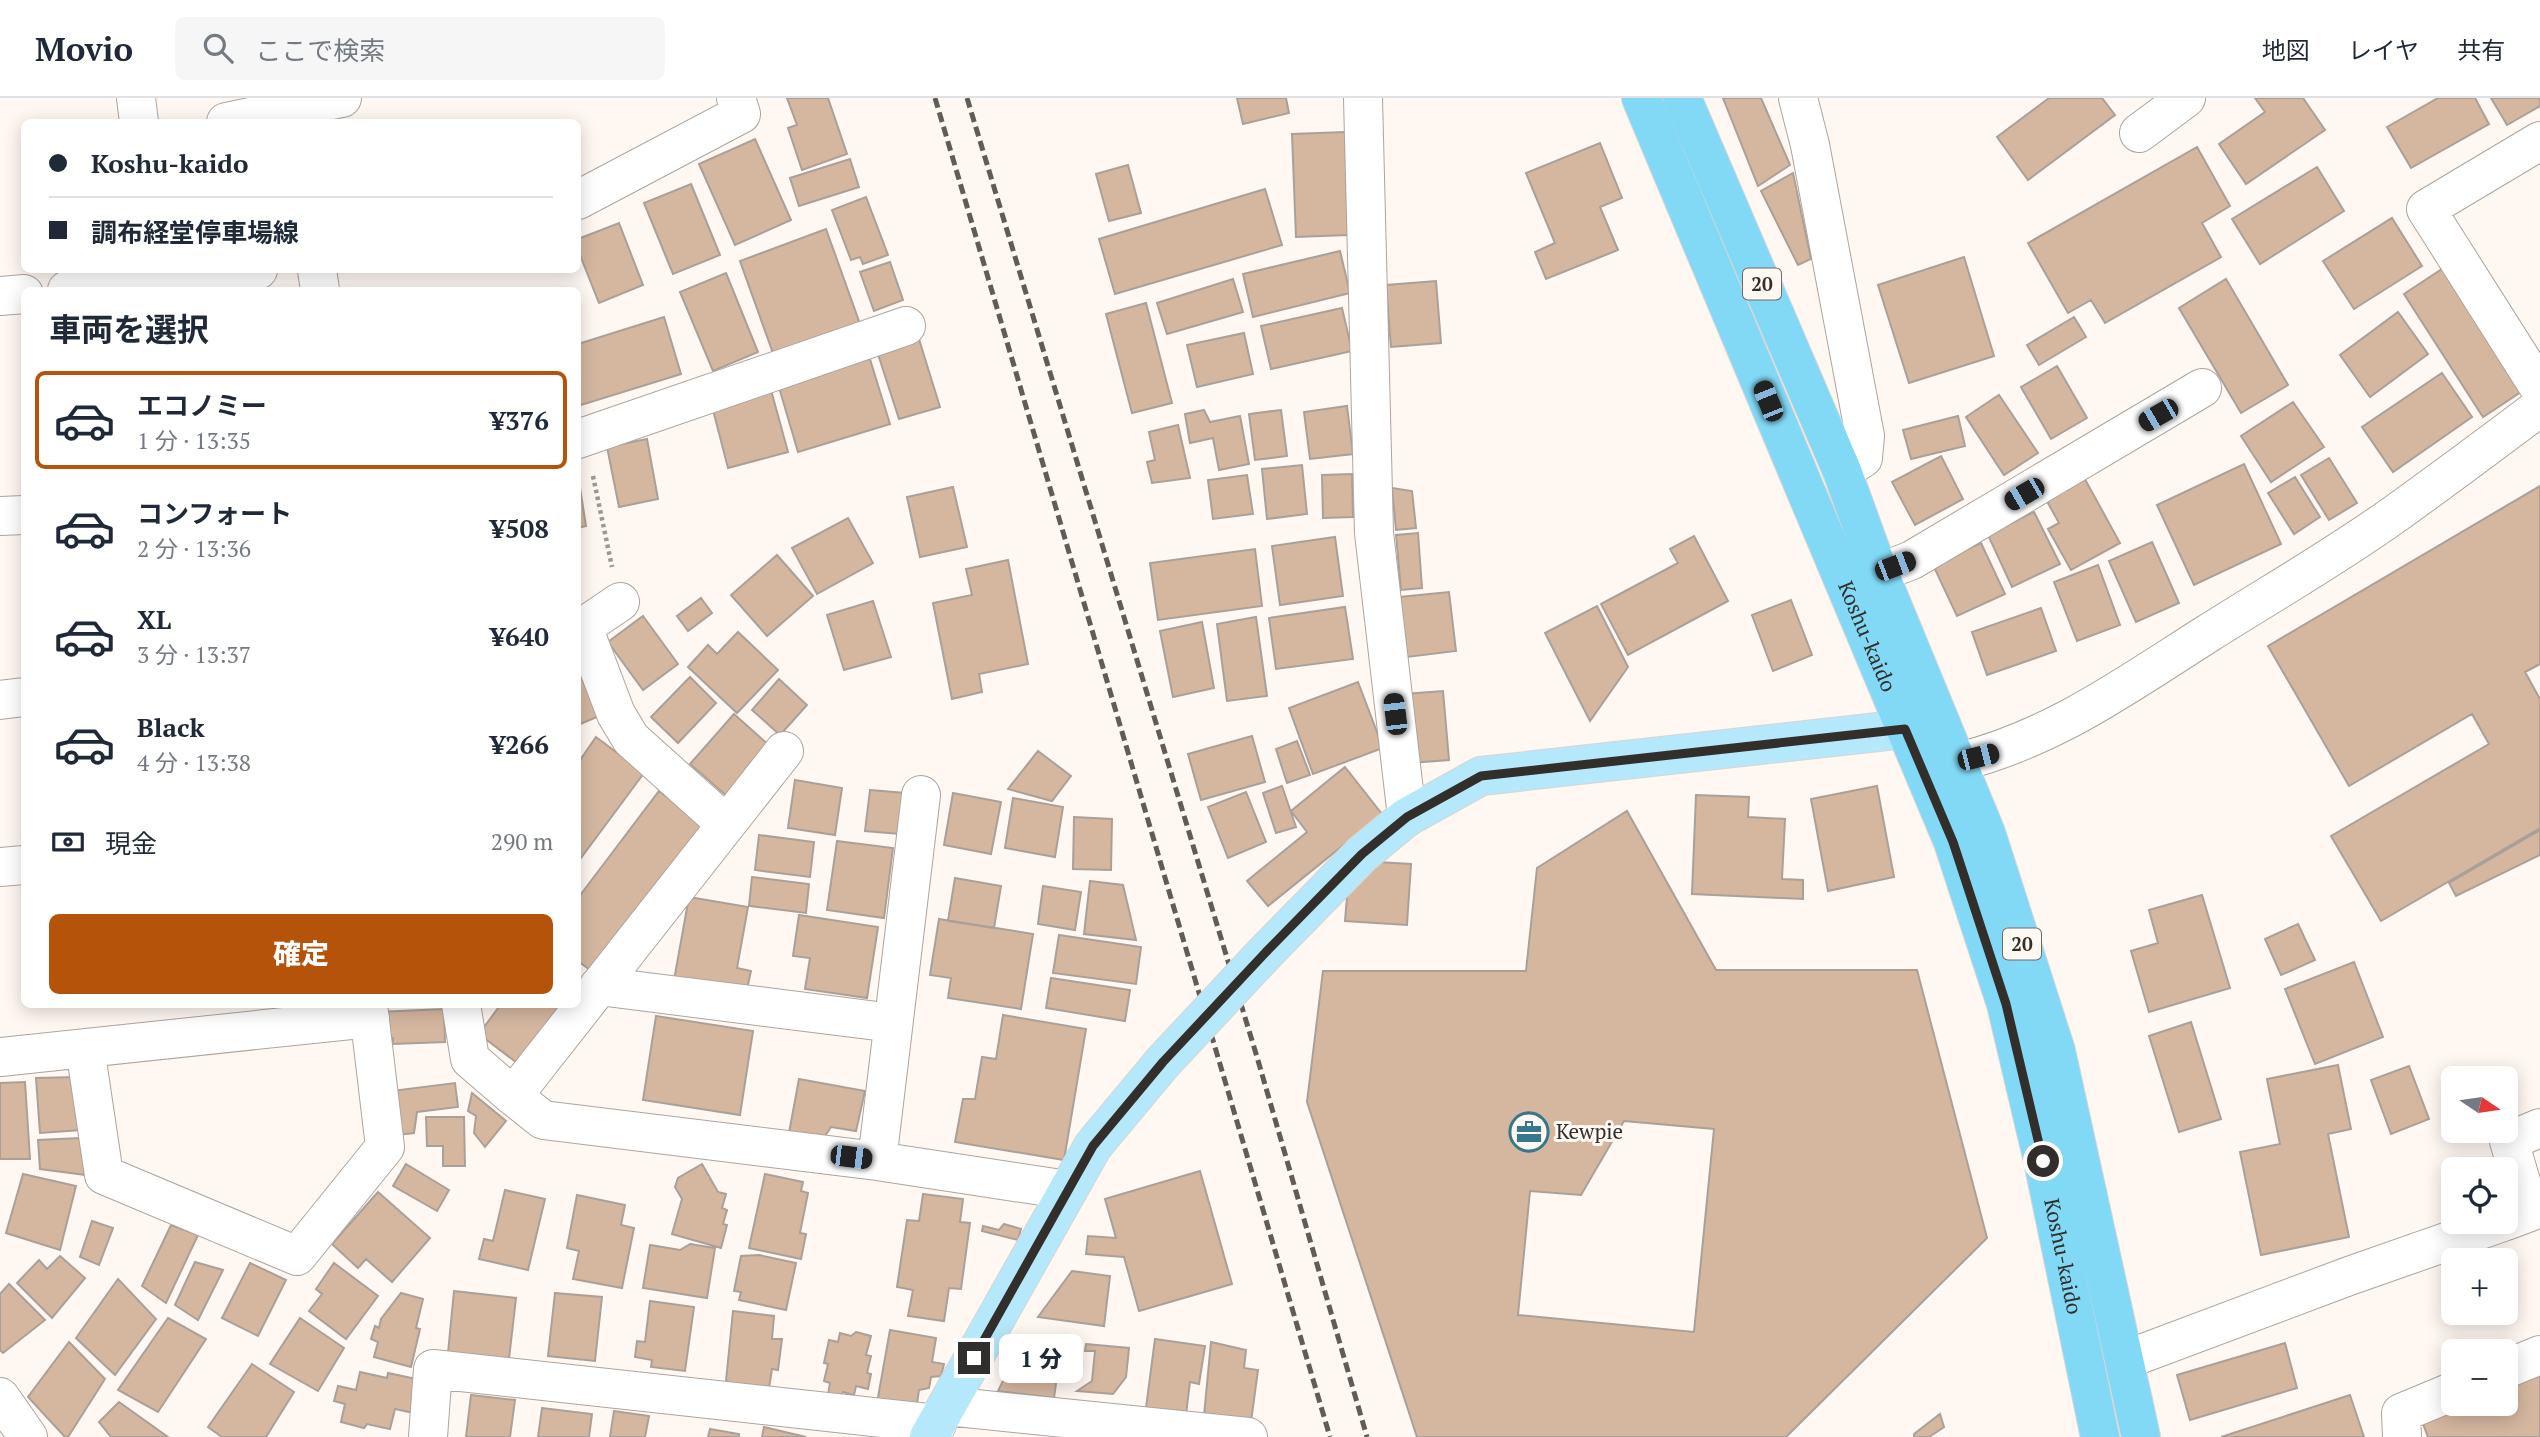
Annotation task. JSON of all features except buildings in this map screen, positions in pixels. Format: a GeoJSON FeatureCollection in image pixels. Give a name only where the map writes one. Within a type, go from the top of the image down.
{"type":"FeatureCollection","features":[{"type":"Feature","properties":{"kind":"highway","name":"Koshu-kaido"},"geometry":{"type":"LineString","coordinates":[[1641,98],[1953,842],[2006,1004],[2043,1161],[2100,1437]]}},
{"type":"Feature","properties":{"kind":"highway","name":"Koshu-kaido"},"geometry":{"type":"LineString","coordinates":[[1682,98],[1842,471],[1879,573],[1986,833],[2056,1051],[2141,1437]]}},
{"type":"Feature","properties":{"kind":"main road"},"geometry":{"type":"LineString","coordinates":[[938,1422],[1093,1146],[1163,1062],[1266,952],[1362,854],[1407,817],[1481,776],[1905,729],[1959,762]]}},
{"type":"Feature","properties":{"kind":"street"},"geometry":{"type":"LineString","coordinates":[[136,98],[139,119]]}},
{"type":"Feature","properties":{"kind":"street"},"geometry":{"type":"LineString","coordinates":[[240,119],[342,98]]}},
{"type":"Feature","properties":{"kind":"street"},"geometry":{"type":"LineString","coordinates":[[581,198],[741,114],[736,98]]}},
{"type":"Feature","properties":{"kind":"street"},"geometry":{"type":"LineString","coordinates":[[1363,98],[1374,533],[1407,817]]}},
{"type":"Feature","properties":{"kind":"street"},"geometry":{"type":"LineString","coordinates":[[1798,98],[1810,145],[1865,436],[1863,458],[1842,471]]}},
{"type":"Feature","properties":{"kind":"street"},"geometry":{"type":"LineString","coordinates":[[2139,132],[2186,98]]}},
{"type":"Feature","properties":{"kind":"street"},"geometry":{"type":"LineString","coordinates":[[2540,141],[2426,208],[2540,389]]}},
{"type":"Feature","properties":{"kind":"street"},"geometry":{"type":"LineString","coordinates":[[102,287],[238,273]]}},
{"type":"Feature","properties":{"kind":"street"},"geometry":{"type":"LineString","coordinates":[[0,296],[21,294]]}},
{"type":"Feature","properties":{"kind":"street"},"geometry":{"type":"LineString","coordinates":[[582,438],[906,327]]}},
{"type":"Feature","properties":{"kind":"street"},"geometry":{"type":"LineString","coordinates":[[1879,573],[1912,560],[2202,388]]}},
{"type":"Feature","properties":{"kind":"street"},"geometry":{"type":"LineString","coordinates":[[1959,762],[1998,752],[2065,723],[2393,516],[2540,407]]}},
{"type":"Feature","properties":{"kind":"street"},"geometry":{"type":"LineString","coordinates":[[0,516],[21,515]]}},
{"type":"Feature","properties":{"kind":"street"},"geometry":{"type":"LineString","coordinates":[[620,602],[583,627],[616,714],[631,740],[726,824]]}},
{"type":"Feature","properties":{"kind":"street"},"geometry":{"type":"LineString","coordinates":[[0,700],[21,697]]}},
{"type":"Feature","properties":{"kind":"street"},"geometry":{"type":"LineString","coordinates":[[513,1096],[783,751]]}},
{"type":"Feature","properties":{"kind":"street"},"geometry":{"type":"LineString","coordinates":[[877,1161],[921,795]]}},
{"type":"Feature","properties":{"kind":"street"},"geometry":{"type":"LineString","coordinates":[[0,867],[21,865]]}},
{"type":"Feature","properties":{"kind":"street"},"geometry":{"type":"LineString","coordinates":[[599,986],[893,1023]]}},
{"type":"Feature","properties":{"kind":"street"},"geometry":{"type":"LineString","coordinates":[[462,1008],[470,1059],[543,1120],[877,1161],[1068,1190]]}},
{"type":"Feature","properties":{"kind":"street"},"geometry":{"type":"LineString","coordinates":[[0,1058],[369,1011],[385,1147],[297,1256],[104,1175],[85,1048]]}},
{"type":"Feature","properties":{"kind":"street"},"geometry":{"type":"LineString","coordinates":[[2514,1157],[2509,1141],[2540,1128]]}},
{"type":"Feature","properties":{"kind":"street"},"geometry":{"type":"LineString","coordinates":[[2518,1171],[2530,1212],[2518,1216]]}},
{"type":"Feature","properties":{"kind":"street"},"geometry":{"type":"LineString","coordinates":[[2125,1360],[2468,1234]]}},
{"type":"Feature","properties":{"kind":"street"},"geometry":{"type":"LineString","coordinates":[[2518,1364],[2540,1355]]}},
{"type":"Feature","properties":{"kind":"street"},"geometry":{"type":"LineString","coordinates":[[428,1437],[433,1369],[938,1422],[1248,1437]]}},
{"type":"Feature","properties":{"kind":"street"},"geometry":{"type":"LineString","coordinates":[[2402,1437],[2401,1413],[2441,1396]]}},
{"type":"Feature","properties":{"kind":"street"},"geometry":{"type":"LineString","coordinates":[[0,1398],[28,1437]]}},
{"type":"Feature","properties":{"kind":"path"},"geometry":{"type":"LineString","coordinates":[[582,438],[620,602]]}},
{"type":"Feature","properties":{"kind":"railway"},"geometry":{"type":"LineString","coordinates":[[935,98],[1330,1437]]}},
{"type":"Feature","properties":{"kind":"railway"},"geometry":{"type":"LineString","coordinates":[[967,98],[1257,1057],[1367,1437]]}},
{"type":"Feature","properties":{"kind":"place","name":"Kewpie"},"geometry":{"type":"Point","coordinates":[1529,1132]}},
{"type":"Feature","properties":{"kind":"route"},"geometry":{"type":"LineString","coordinates":[[974,1358],[1093,1146],[1163,1062],[1362,854],[1407,817],[1481,776],[1905,729],[1953,842],[2006,1004],[2043,1161]]}}]}
